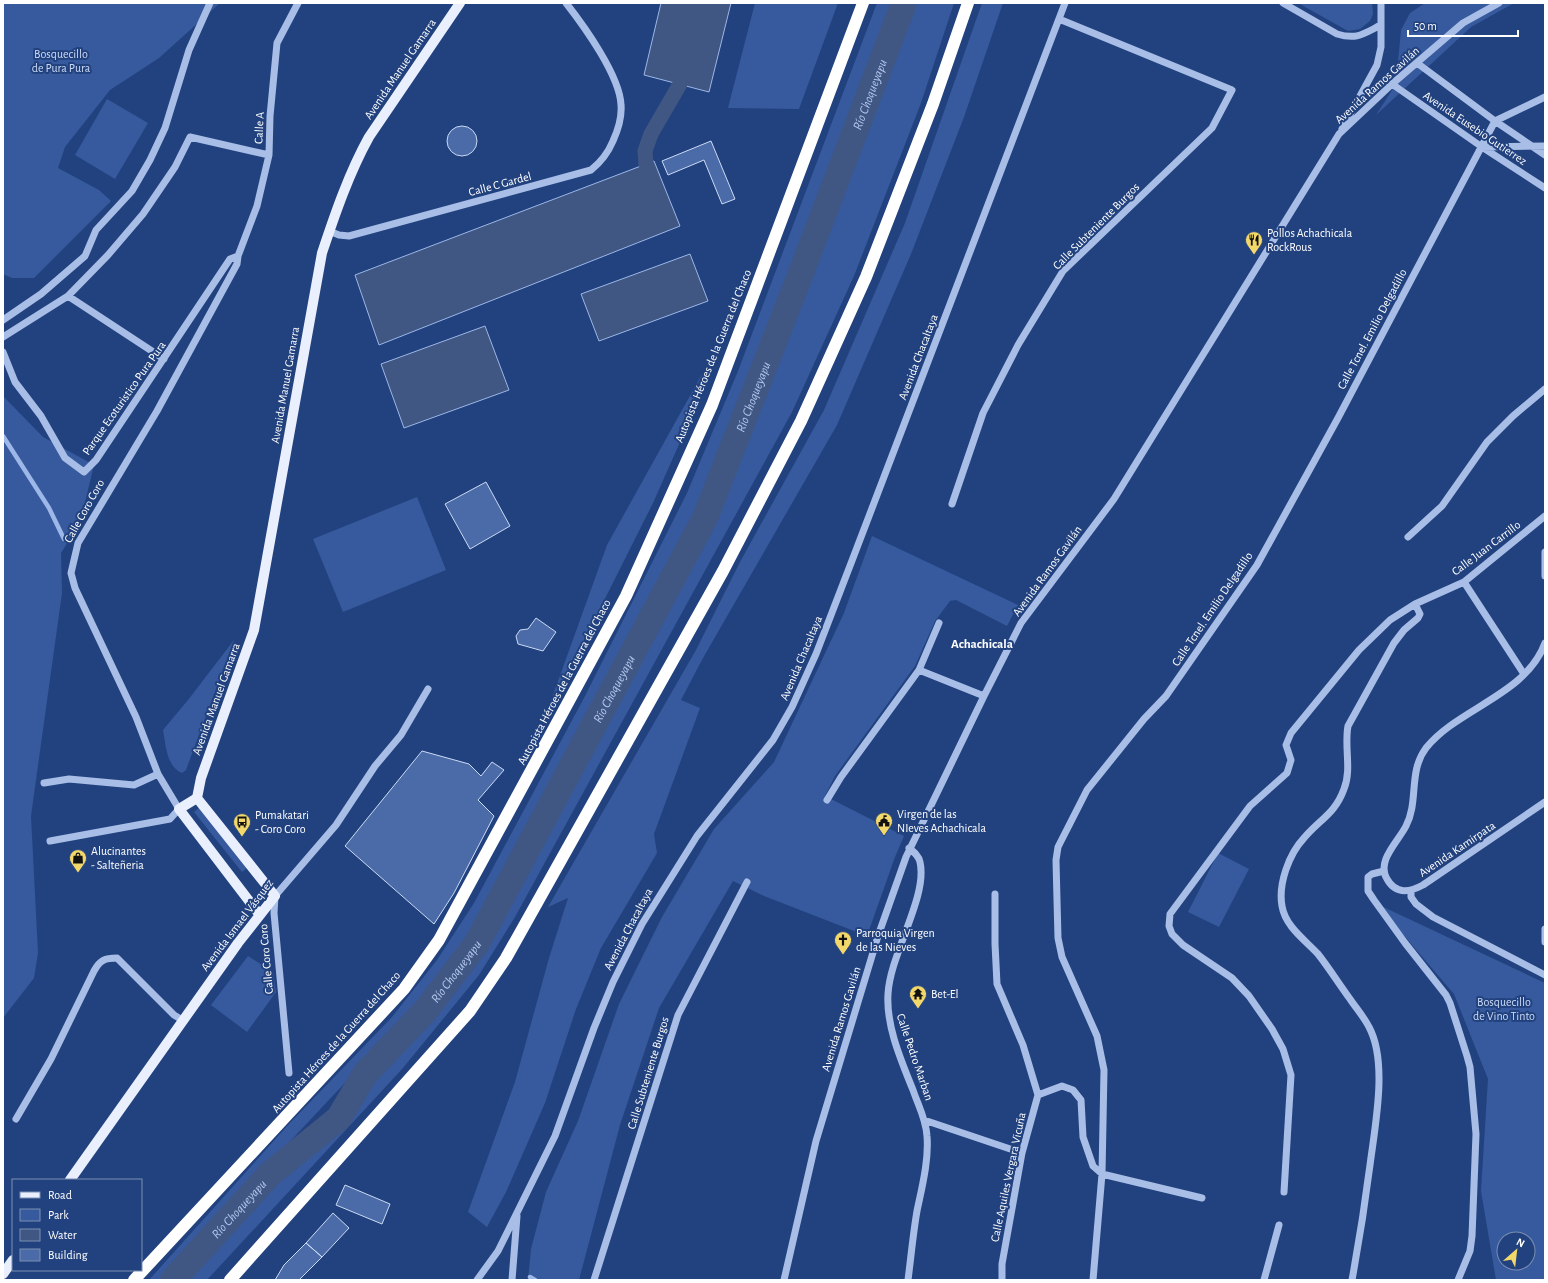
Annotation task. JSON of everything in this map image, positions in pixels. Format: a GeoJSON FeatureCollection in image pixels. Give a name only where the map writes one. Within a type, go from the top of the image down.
{"type":"FeatureCollection","features":[{"type":"Feature","properties":{"kind":"highway","name":"Autopista Héroes de la Guerra del Chaco"},"geometry":{"type":"LineString","coordinates":[[134,1280],[404,989],[446,927],[626,596],[712,405],[863,3]]}},
{"type":"Feature","properties":{"kind":"highway"},"geometry":{"type":"LineString","coordinates":[[230,1280],[470,1011],[506,958],[724,571],[801,421],[866,277],[932,104],[968,3]]}},
{"type":"Feature","properties":{"kind":"main road","name":"Avenida Manuel Gamarra"},"geometry":{"type":"LineString","coordinates":[[197,798],[201,778],[250,645],[254,630],[322,253],[329,231],[359,154],[460,3]]}},
{"type":"Feature","properties":{"kind":"main road"},"geometry":{"type":"LineString","coordinates":[[179,809],[197,798],[275,896]]}},
{"type":"Feature","properties":{"kind":"main road","name":"Calle Coro Coro"},"geometry":{"type":"LineString","coordinates":[[179,809],[259,914]]}},
{"type":"Feature","properties":{"kind":"main road","name":"Avenida Ismael Vásquez"},"geometry":{"type":"LineString","coordinates":[[71,1179],[259,914],[275,896]]}},
{"type":"Feature","properties":{"kind":"main road"},"geometry":{"type":"LineString","coordinates":[[3,1274],[12,1261]]}},
{"type":"Feature","properties":{"kind":"street"},"geometry":{"type":"LineString","coordinates":[[3,320],[41,294],[85,256],[96,230],[132,191],[150,160],[165,128],[189,50],[210,3]]}},
{"type":"Feature","properties":{"kind":"street","name":"Calle A"},"geometry":{"type":"LineString","coordinates":[[238,256],[257,206],[269,155],[269,122],[277,43],[298,3]]}},
{"type":"Feature","properties":{"kind":"street","name":"Calle C Gardel"},"geometry":{"type":"LineString","coordinates":[[329,231],[338,235],[349,236],[591,170],[599,164],[605,156],[616,134],[620,119],[621,105],[619,92],[601,55],[566,3]]}},
{"type":"Feature","properties":{"kind":"street","name":"Avenida Chacaltaya"},"geometry":{"type":"LineString","coordinates":[[477,1280],[498,1251],[555,1136],[594,1028],[613,982],[642,924],[697,836],[773,740],[795,700],[816,654],[1065,3]]}},
{"type":"Feature","properties":{"kind":"street"},"geometry":{"type":"LineString","coordinates":[[1283,3],[1337,34],[1346,37],[1354,38],[1381,24]]}},
{"type":"Feature","properties":{"kind":"street"},"geometry":{"type":"LineString","coordinates":[[1339,134],[1377,65],[1380,52],[1381,3]]}},
{"type":"Feature","properties":{"kind":"street","name":"Avenida Ramos Gavilán"},"geometry":{"type":"LineString","coordinates":[[784,1280],[816,1141],[878,936],[909,848],[1021,623],[1114,499],[1339,134],[1392,84],[1463,23],[1499,3]]}},
{"type":"Feature","properties":{"kind":"street","name":"Calle Subteniente Burgos"},"geometry":{"type":"LineString","coordinates":[[952,504],[983,413],[1018,345],[1062,271],[1212,128],[1232,90],[1059,19]]}},
{"type":"Feature","properties":{"kind":"street","name":"Avenida Eusebio Gutierrez"},"geometry":{"type":"LineString","coordinates":[[1417,63],[1545,155]]}},
{"type":"Feature","properties":{"kind":"street","name":"Avenida Eusebio Gutierrez"},"geometry":{"type":"LineString","coordinates":[[1392,84],[1482,148],[1545,188]]}},
{"type":"Feature","properties":{"kind":"street"},"geometry":{"type":"LineString","coordinates":[[1496,121],[1545,97]]}},
{"type":"Feature","properties":{"kind":"street","name":"Calle Tcnel. Emilio Delgadillo"},"geometry":{"type":"LineString","coordinates":[[1093,1280],[1102,1174],[1104,1070],[1097,1036],[1062,957],[1058,923],[1056,860],[1058,847],[1087,790],[1144,719],[1166,696],[1257,565],[1496,121]]}},
{"type":"Feature","properties":{"kind":"street"},"geometry":{"type":"LineString","coordinates":[[3,337],[68,296],[108,256],[143,214],[175,167],[190,137],[269,155]]}},
{"type":"Feature","properties":{"kind":"street"},"geometry":{"type":"LineString","coordinates":[[1482,148],[1545,146]]}},
{"type":"Feature","properties":{"kind":"street","name":"Parque Ecoturistico Pura Pura"},"geometry":{"type":"LineString","coordinates":[[3,352],[15,382],[41,416],[65,458],[84,472],[96,460],[230,258],[238,256]]}},
{"type":"Feature","properties":{"kind":"street","name":"Calle Coro Coro"},"geometry":{"type":"LineString","coordinates":[[179,809],[158,774],[136,717],[75,588],[71,573],[78,543],[157,411],[237,264],[238,256]]}},
{"type":"Feature","properties":{"kind":"street"},"geometry":{"type":"LineString","coordinates":[[68,296],[164,359]]}},
{"type":"Feature","properties":{"kind":"street"},"geometry":{"type":"LineString","coordinates":[[1408,537],[1442,506],[1487,442],[1513,416],[1545,389]]}},
{"type":"Feature","properties":{"kind":"street","name":"Calle Juan Carrillo"},"geometry":{"type":"LineString","coordinates":[[1284,1192],[1291,1075],[1283,1049],[1272,1029],[1249,996],[1232,978],[1183,945],[1172,934],[1169,926],[1170,914],[1250,806],[1287,773],[1291,760],[1286,746],[1291,733],[1359,650],[1390,620],[1415,604],[1464,582],[1545,516]]}},
{"type":"Feature","properties":{"kind":"street"},"geometry":{"type":"LineString","coordinates":[[1545,552],[1545,576]]}},
{"type":"Feature","properties":{"kind":"street"},"geometry":{"type":"LineString","coordinates":[[1464,582],[1524,674]]}},
{"type":"Feature","properties":{"kind":"street"},"geometry":{"type":"LineString","coordinates":[[1352,1280],[1361,1234],[1379,1100],[1377,1050],[1369,1027],[1318,954],[1299,935],[1284,916],[1281,898],[1285,874],[1296,848],[1311,830],[1326,818],[1338,804],[1347,780],[1346,740],[1348,726],[1394,643],[1404,630],[1418,618],[1420,614],[1415,604]]}},
{"type":"Feature","properties":{"kind":"street"},"geometry":{"type":"LineString","coordinates":[[827,800],[841,777],[919,670],[939,623]]}},
{"type":"Feature","properties":{"kind":"street"},"geometry":{"type":"LineString","coordinates":[[1458,1280],[1470,1252],[1472,1236],[1476,1134],[1470,1067],[1453,1011],[1446,995],[1404,943],[1368,890],[1368,877],[1372,874],[1384,871],[1385,859],[1400,837],[1411,816],[1416,767],[1427,747],[1455,724],[1501,693],[1524,674],[1534,662],[1545,644]]}},
{"type":"Feature","properties":{"kind":"street"},"geometry":{"type":"LineString","coordinates":[[919,670],[984,696]]}},
{"type":"Feature","properties":{"kind":"street","name":"Avenida Ismael Vásquez"},"geometry":{"type":"LineString","coordinates":[[275,896],[336,825],[375,766],[401,735],[428,689]]}},
{"type":"Feature","properties":{"kind":"street"},"geometry":{"type":"LineString","coordinates":[[44,783],[69,779],[134,785],[158,774]]}},
{"type":"Feature","properties":{"kind":"street","name":"Avenida Kamirpata"},"geometry":{"type":"LineString","coordinates":[[1384,871],[1389,883],[1404,892],[1411,891],[1423,885],[1545,802]]}},
{"type":"Feature","properties":{"kind":"street"},"geometry":{"type":"LineString","coordinates":[[50,841],[170,819],[179,809]]}},
{"type":"Feature","properties":{"kind":"street","name":"Calle Pedro Marban"},"geometry":{"type":"LineString","coordinates":[[908,1280],[928,1136],[924,1120],[895,1040],[887,1003],[893,964],[916,900],[920,884],[920,862],[916,853],[909,848]]}},
{"type":"Feature","properties":{"kind":"street","name":"Calle Subteniente Burgos"},"geometry":{"type":"LineString","coordinates":[[594,1280],[678,1015],[746,882]]}},
{"type":"Feature","properties":{"kind":"street"},"geometry":{"type":"LineString","coordinates":[[1411,891],[1411,897],[1416,904],[1433,917],[1545,975]]}},
{"type":"Feature","properties":{"kind":"street"},"geometry":{"type":"LineString","coordinates":[[996,894],[995,944],[997,984],[1023,1044],[1038,1095],[1062,1086],[1073,1090],[1081,1100],[1083,1137],[1093,1166],[1102,1174],[1202,1198]]}},
{"type":"Feature","properties":{"kind":"street","name":"Calle Coro Coro"},"geometry":{"type":"LineString","coordinates":[[275,896],[274,913],[289,1074]]}},
{"type":"Feature","properties":{"kind":"street"},"geometry":{"type":"LineString","coordinates":[[1545,929],[1545,942]]}},
{"type":"Feature","properties":{"kind":"street"},"geometry":{"type":"LineString","coordinates":[[16,1119],[51,1059],[98,963],[107,958],[117,958],[174,1015],[184,1021]]}},
{"type":"Feature","properties":{"kind":"street","name":"Calle Aquiles Vergara Vicuña"},"geometry":{"type":"LineString","coordinates":[[1002,1280],[1002,1264],[1022,1153],[1038,1095]]}},
{"type":"Feature","properties":{"kind":"street"},"geometry":{"type":"LineString","coordinates":[[924,1120],[1022,1153]]}},
{"type":"Feature","properties":{"kind":"street"},"geometry":{"type":"LineString","coordinates":[[512,1280],[517,1211]]}},
{"type":"Feature","properties":{"kind":"street"},"geometry":{"type":"LineString","coordinates":[[1264,1280],[1279,1225]]}},
{"type":"Feature","properties":{"kind":"green space","name":"Bosquecillo de Pura Pura"},"geometry":{"type":"Polygon","coordinates":[[[3,3],[220,3],[159,58],[110,90],[65,147],[58,168],[99,190],[111,201],[34,278],[12,278],[3,274],[3,3]]]}},
{"type":"Feature","properties":{"kind":"green space"},"geometry":{"type":"Polygon","coordinates":[[[755,3],[838,3],[799,109],[728,108],[755,3]]]}},
{"type":"Feature","properties":{"kind":"green space"},"geometry":{"type":"Polygon","coordinates":[[[877,3],[893,3],[696,511],[476,924],[418,1005],[206,1231],[163,1280],[149,1280],[288,1125],[392,1017],[437,960],[474,903],[584,698],[687,493],[738,371],[877,3]]]}},
{"type":"Feature","properties":{"kind":"green space"},"geometry":{"type":"Polygon","coordinates":[[[912,3],[954,3],[921,103],[854,276],[792,412],[515,917],[479,975],[403,1068],[207,1280],[184,1280],[437,1008],[483,948],[580,775],[714,520],[793,322],[912,3]]]}},
{"type":"Feature","properties":{"kind":"green space"},"geometry":{"type":"Polygon","coordinates":[[[982,3],[1003,3],[964,117],[911,254],[837,425],[703,658],[681,700],[700,708],[654,834],[657,853],[601,948],[576,1009],[545,1103],[506,1192],[487,1227],[468,1212],[515,1082],[549,958],[568,898],[548,907],[696,650],[740,562],[824,410],[905,223],[982,3]]]}},
{"type":"Feature","properties":{"kind":"green space"},"geometry":{"type":"Polygon","coordinates":[[[1298,3],[1372,3],[1373,14],[1370,21],[1360,29],[1348,31],[1298,3]]]}},
{"type":"Feature","properties":{"kind":"green space"},"geometry":{"type":"Polygon","coordinates":[[[1425,3],[1514,3],[1471,27],[1376,115],[1396,84],[1401,30],[1410,13],[1425,3]]]}},
{"type":"Feature","properties":{"kind":"green space"},"geometry":{"type":"Polygon","coordinates":[[[107,99],[148,123],[115,179],[75,155],[107,99]]]}},
{"type":"Feature","properties":{"kind":"green space"},"geometry":{"type":"Polygon","coordinates":[[[715,363],[653,503],[544,720],[607,545],[701,376],[715,363]]]}},
{"type":"Feature","properties":{"kind":"green space"},"geometry":{"type":"Polygon","coordinates":[[[3,396],[43,437],[94,465],[80,523],[61,553],[62,593],[31,816],[38,953],[34,978],[3,1018],[3,396]]]}},
{"type":"Feature","properties":{"kind":"green space"},"geometry":{"type":"Polygon","coordinates":[[[417,497],[446,570],[343,612],[313,539],[417,497]]]}},
{"type":"Feature","properties":{"kind":"green space"},"geometry":{"type":"Polygon","coordinates":[[[872,536],[1018,605],[1007,626],[956,600],[950,601],[935,621],[915,666],[835,776],[825,796],[904,836],[867,936],[764,896],[733,881],[659,1008],[620,1125],[579,1280],[528,1280],[531,1249],[546,1192],[578,1121],[619,1004],[662,917],[714,829],[774,762],[844,613],[872,536]]]}},
{"type":"Feature","properties":{"kind":"green space"},"geometry":{"type":"Polygon","coordinates":[[[234,640],[186,770],[182,773],[177,770],[170,760],[163,730],[234,640]]]}},
{"type":"Feature","properties":{"kind":"green space"},"geometry":{"type":"Polygon","coordinates":[[[199,808],[247,868],[242,872],[194,812],[199,808]]]}},
{"type":"Feature","properties":{"kind":"green space"},"geometry":{"type":"Polygon","coordinates":[[[1218,853],[1249,869],[1219,927],[1188,912],[1218,853]]]}},
{"type":"Feature","properties":{"kind":"green space","name":"Bosquecillo de Vino Tinto"},"geometry":{"type":"Polygon","coordinates":[[[1377,904],[1545,983],[1545,1280],[1496,1280],[1481,1191],[1488,1079],[1454,994],[1377,904]]]}},
{"type":"Feature","properties":{"kind":"green space"},"geometry":{"type":"Polygon","coordinates":[[[248,956],[273,972],[276,992],[247,1032],[211,1005],[248,956]]]}},
{"type":"Feature","properties":{"kind":"water"},"geometry":{"type":"Polygon","coordinates":[[[661,3],[731,3],[709,92],[644,75],[661,3]]]}},
{"type":"Feature","properties":{"kind":"water"},"geometry":{"type":"Polygon","coordinates":[[[654,161],[680,226],[379,345],[355,275],[654,161]]]}},
{"type":"Feature","properties":{"kind":"water"},"geometry":{"type":"Polygon","coordinates":[[[690,254],[708,301],[599,341],[581,294],[690,254]]]}},
{"type":"Feature","properties":{"kind":"water"},"geometry":{"type":"Polygon","coordinates":[[[485,326],[509,390],[404,428],[381,364],[485,326]]]}},
{"type":"Feature","properties":{"kind":"building"},"geometry":{"type":"Polygon","coordinates":[[[462,126],[468,127],[476,135],[476,147],[468,155],[462,156],[456,155],[448,147],[447,141],[448,135],[456,127],[462,126]]]}},
{"type":"Feature","properties":{"kind":"building"},"geometry":{"type":"Polygon","coordinates":[[[711,141],[735,199],[722,204],[704,160],[668,175],[662,161],[711,141]]]}},
{"type":"Feature","properties":{"kind":"building"},"geometry":{"type":"Polygon","coordinates":[[[486,482],[510,526],[470,549],[445,504],[486,482]]]}},
{"type":"Feature","properties":{"kind":"building"},"geometry":{"type":"Polygon","coordinates":[[[536,618],[556,632],[543,651],[518,644],[516,636],[520,630],[528,629],[536,618]]]}},
{"type":"Feature","properties":{"kind":"building"},"geometry":{"type":"Polygon","coordinates":[[[422,751],[469,764],[481,776],[492,762],[504,770],[478,800],[494,816],[454,893],[434,924],[345,846],[422,751]]]}},
{"type":"Feature","properties":{"kind":"building"},"geometry":{"type":"Polygon","coordinates":[[[345,1185],[390,1204],[382,1224],[336,1205],[345,1185]]]}},
{"type":"Feature","properties":{"kind":"building"},"geometry":{"type":"Polygon","coordinates":[[[333,1213],[349,1228],[322,1257],[306,1243],[333,1213]]]}},
{"type":"Feature","properties":{"kind":"building"},"geometry":{"type":"Polygon","coordinates":[[[306,1243],[322,1257],[299,1280],[275,1280],[284,1265],[306,1243]]]}},
{"type":"Feature","properties":{"kind":"waterway","name":"Río Choqueyapu"},"geometry":{"type":"LineString","coordinates":[[173,1280],[270,1174],[339,1118],[365,1074],[426,1010],[477,943],[705,518],[801,273],[904,3]]}},
{"type":"Feature","properties":{"kind":"waterway"},"geometry":{"type":"LineString","coordinates":[[646,164],[645,151],[651,134],[680,84]]}},
{"type":"Feature","properties":{"kind":"waterway"},"geometry":{"type":"LineString","coordinates":[[3,436],[49,508],[64,539]]}},
{"type":"Feature","properties":{"kind":"waterway"},"geometry":{"type":"LineString","coordinates":[[530,1277],[535,1280]]}},
{"type":"Feature","properties":{"kind":"place","name":"Pollos Achachicala RockRous"},"geometry":{"type":"Point","coordinates":[1254,255]}},
{"type":"Feature","properties":{"kind":"place","name":"Virgen de las NIeves Achachicala"},"geometry":{"type":"Point","coordinates":[884,836]}},
{"type":"Feature","properties":{"kind":"place","name":"Pumakatari - Coro Coro"},"geometry":{"type":"Point","coordinates":[242,837]}},
{"type":"Feature","properties":{"kind":"place","name":"Alucinantes - Salteñeria"},"geometry":{"type":"Point","coordinates":[78,873]}},
{"type":"Feature","properties":{"kind":"place","name":"Parroquia Virgen de las Nieves"},"geometry":{"type":"Point","coordinates":[843,955]}},
{"type":"Feature","properties":{"kind":"place","name":"Bet-El"},"geometry":{"type":"Point","coordinates":[918,1009]}},
{"type":"Feature","properties":{"kind":"district","name":"Achachicala"},"geometry":{"type":"Point","coordinates":[982,643]}}]}
